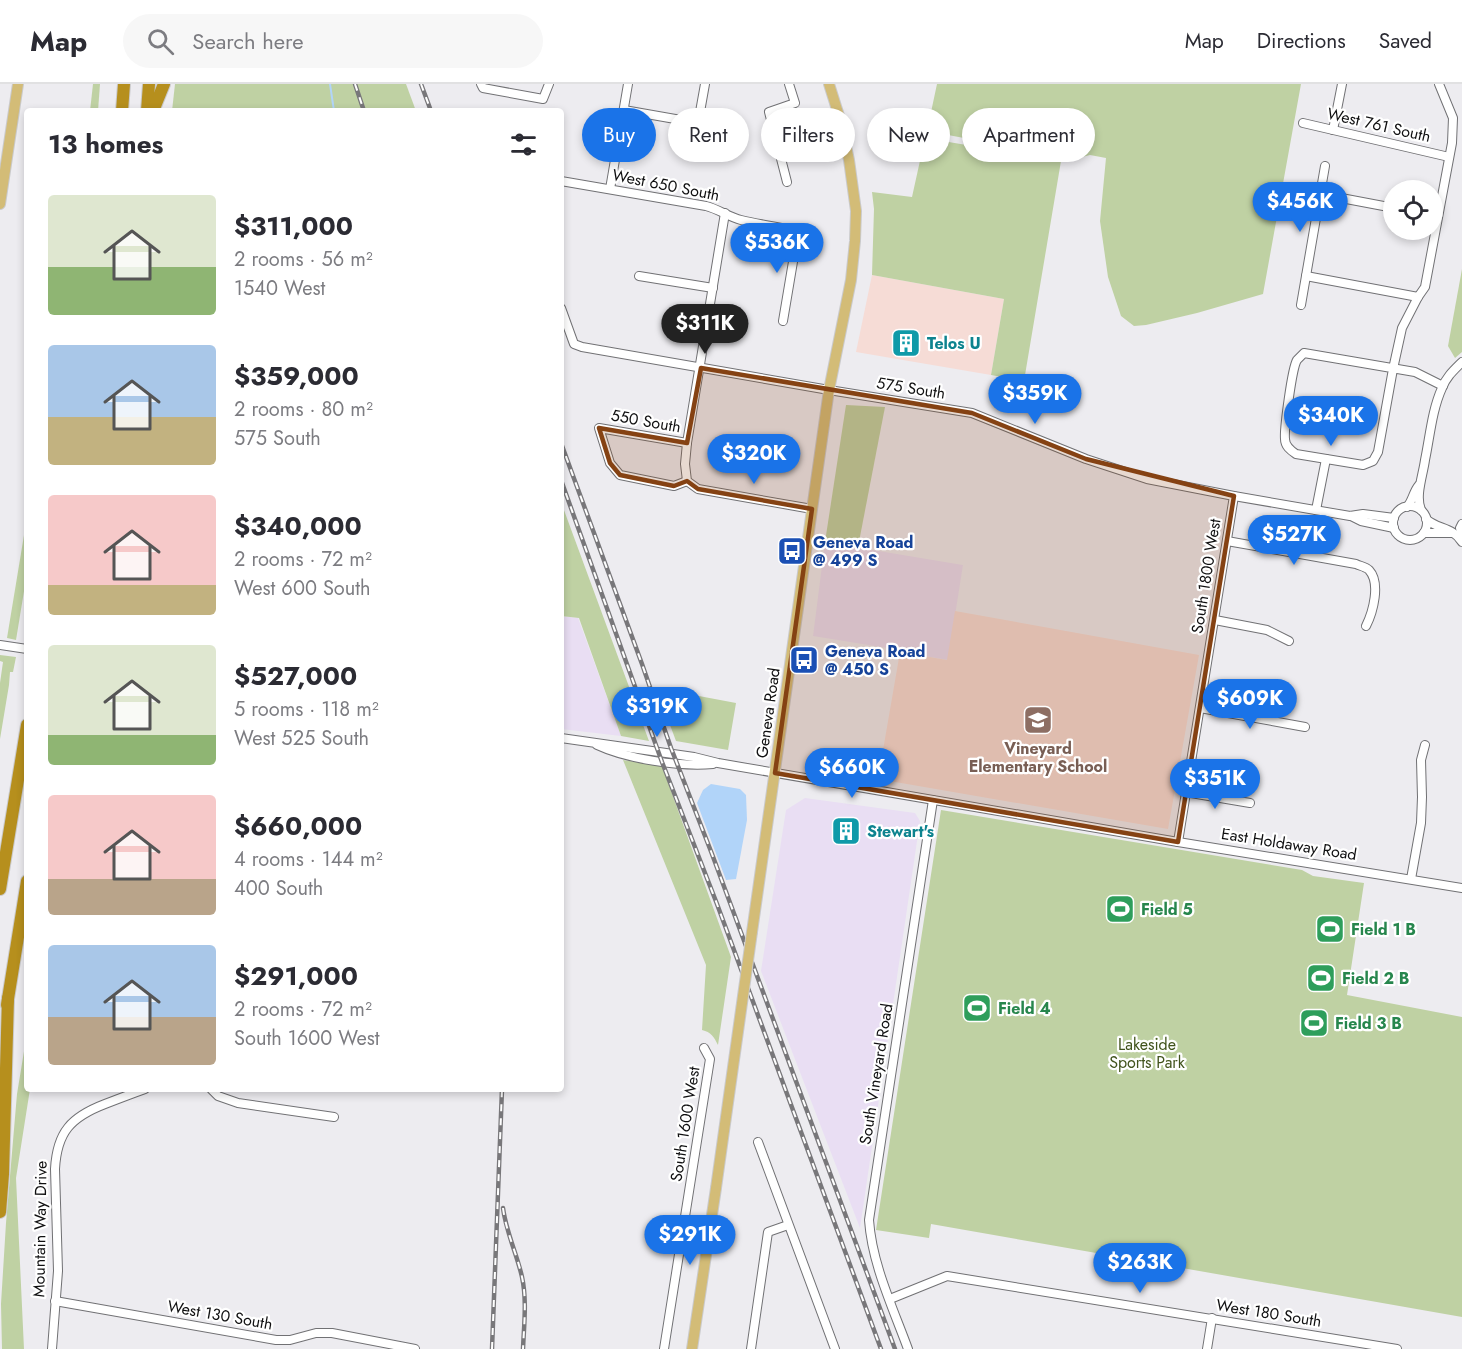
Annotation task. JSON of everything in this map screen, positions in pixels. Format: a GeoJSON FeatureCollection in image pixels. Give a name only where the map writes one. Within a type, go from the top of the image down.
{"type":"FeatureCollection","features":[{"type":"Feature","properties":{"kind":"highway"},"geometry":{"type":"LineString","coordinates":[[122,108],[123,84]]}},
{"type":"Feature","properties":{"kind":"highway"},"geometry":{"type":"LineString","coordinates":[[147,108],[149,84]]}},
{"type":"Feature","properties":{"kind":"highway"},"geometry":{"type":"LineString","coordinates":[[154,108],[164,84]]}},
{"type":"Feature","properties":{"kind":"highway"},"geometry":{"type":"LineString","coordinates":[[0,889],[24,743]]}},
{"type":"Feature","properties":{"kind":"highway"},"geometry":{"type":"LineString","coordinates":[[0,1051],[24,899]]}},
{"type":"Feature","properties":{"kind":"highway"},"geometry":{"type":"LineString","coordinates":[[0,1212],[8,998]]}},
{"type":"Feature","properties":{"kind":"main road"},"geometry":{"type":"LineString","coordinates":[[0,204],[18,84]]}},
{"type":"Feature","properties":{"kind":"main road","name":"Geneva Road"},"geometry":{"type":"LineString","coordinates":[[692,1349],[812,509],[830,390],[851,280],[856,229],[853,183],[845,136],[829,84]]}},
{"type":"Feature","properties":{"kind":"street"},"geometry":{"type":"LineString","coordinates":[[482,86],[543,99],[549,84]]}},
{"type":"Feature","properties":{"kind":"street"},"geometry":{"type":"LineString","coordinates":[[624,108],[628,84]]}},
{"type":"Feature","properties":{"kind":"street"},"geometry":{"type":"LineString","coordinates":[[656,116],[698,123],[705,84]]}},
{"type":"Feature","properties":{"kind":"street"},"geometry":{"type":"LineString","coordinates":[[788,182],[769,112],[795,103],[789,84]]}},
{"type":"Feature","properties":{"kind":"street"},"geometry":{"type":"LineString","coordinates":[[1334,130],[1342,84]]}},
{"type":"Feature","properties":{"kind":"street"},"geometry":{"type":"LineString","coordinates":[[1439,84],[1453,118],[1452,143],[1443,182]]}},
{"type":"Feature","properties":{"kind":"street","name":"West 761 South"},"geometry":{"type":"LineString","coordinates":[[1303,123],[1449,157]]}},
{"type":"Feature","properties":{"kind":"street"},"geometry":{"type":"LineString","coordinates":[[610,189],[615,162]]}},
{"type":"Feature","properties":{"kind":"street"},"geometry":{"type":"LineString","coordinates":[[1301,305],[1325,166]]}},
{"type":"Feature","properties":{"kind":"street","name":"West 650 South"},"geometry":{"type":"LineString","coordinates":[[564,181],[706,206],[740,220],[798,232],[783,321]]}},
{"type":"Feature","properties":{"kind":"street"},"geometry":{"type":"LineString","coordinates":[[1320,194],[1383,206]]}},
{"type":"Feature","properties":{"kind":"street"},"geometry":{"type":"LineString","coordinates":[[725,213],[687,443],[685,464],[687,481],[698,489],[812,509]]}},
{"type":"Feature","properties":{"kind":"street"},"geometry":{"type":"LineString","coordinates":[[1432,240],[1425,286],[1402,328],[1393,369],[1378,452],[1373,461],[1363,465],[1296,454],[1288,448],[1284,441],[1294,367],[1304,353],[1393,369],[1415,372],[1443,386]]}},
{"type":"Feature","properties":{"kind":"street"},"geometry":{"type":"LineString","coordinates":[[639,276],[713,288]]}},
{"type":"Feature","properties":{"kind":"street"},"geometry":{"type":"LineString","coordinates":[[1306,276],[1418,297]]}},
{"type":"Feature","properties":{"kind":"street","name":"575 South"},"geometry":{"type":"LineString","coordinates":[[564,316],[574,344],[582,347],[972,413],[1096,463],[1148,478],[1350,516]]}},
{"type":"Feature","properties":{"kind":"street"},"geometry":{"type":"LineString","coordinates":[[1420,484],[1415,490],[1412,501],[1394,518],[1394,528],[1399,536],[1409,540],[1424,533],[1427,525],[1418,504],[1435,403],[1447,378],[1462,362]]}},
{"type":"Feature","properties":{"kind":"street","name":"550 South"},"geometry":{"type":"LineString","coordinates":[[687,443],[599,428],[610,463],[620,476],[675,486],[687,481]]}},
{"type":"Feature","properties":{"kind":"street"},"geometry":{"type":"LineString","coordinates":[[1316,510],[1326,459]]}},
{"type":"Feature","properties":{"kind":"street","name":"South 1800 West"},"geometry":{"type":"LineString","coordinates":[[1178,842],[1234,496]]}},
{"type":"Feature","properties":{"kind":"street"},"geometry":{"type":"LineString","coordinates":[[1407,507],[1421,510]]}},
{"type":"Feature","properties":{"kind":"street"},"geometry":{"type":"LineString","coordinates":[[1350,516],[1363,514],[1394,518]]}},
{"type":"Feature","properties":{"kind":"street"},"geometry":{"type":"LineString","coordinates":[[1350,516],[1361,521],[1394,528]]}},
{"type":"Feature","properties":{"kind":"street"},"geometry":{"type":"LineString","coordinates":[[1426,519],[1437,526],[1459,533]]}},
{"type":"Feature","properties":{"kind":"street"},"geometry":{"type":"LineString","coordinates":[[1424,533],[1459,533]]}},
{"type":"Feature","properties":{"kind":"street"},"geometry":{"type":"LineString","coordinates":[[1227,541],[1356,564],[1369,570],[1375,582],[1375,594],[1372,615],[1366,626]]}},
{"type":"Feature","properties":{"kind":"street"},"geometry":{"type":"LineString","coordinates":[[1215,620],[1266,630],[1289,641]]}},
{"type":"Feature","properties":{"kind":"street"},"geometry":{"type":"LineString","coordinates":[[0,645],[24,649]]}},
{"type":"Feature","properties":{"kind":"street"},"geometry":{"type":"LineString","coordinates":[[1200,708],[1305,727]]}},
{"type":"Feature","properties":{"kind":"street","name":"East Holdaway Road"},"geometry":{"type":"LineString","coordinates":[[564,738],[694,757],[1178,842],[1462,888]]}},
{"type":"Feature","properties":{"kind":"street"},"geometry":{"type":"LineString","coordinates":[[1411,879],[1421,823],[1421,760],[1425,745]]}},
{"type":"Feature","properties":{"kind":"street"},"geometry":{"type":"LineString","coordinates":[[1185,792],[1250,803]]}},
{"type":"Feature","properties":{"kind":"street","name":"South Vineyard Road"},"geometry":{"type":"LineString","coordinates":[[908,1349],[875,1260],[869,1220],[933,800]]}},
{"type":"Feature","properties":{"kind":"street","name":"South 1600 West"},"geometry":{"type":"LineString","coordinates":[[664,1349],[710,1059],[704,1048]]}},
{"type":"Feature","properties":{"kind":"street","name":"Mountain Way Drive"},"geometry":{"type":"LineString","coordinates":[[52,1349],[57,1271],[55,1169],[58,1145],[66,1129],[79,1116],[125,1092]]}},
{"type":"Feature","properties":{"kind":"street"},"geometry":{"type":"LineString","coordinates":[[214,1092],[218,1096],[238,1103],[334,1117]]}},
{"type":"Feature","properties":{"kind":"street"},"geometry":{"type":"LineString","coordinates":[[758,1142],[835,1349]]}},
{"type":"Feature","properties":{"kind":"street"},"geometry":{"type":"LineString","coordinates":[[751,1349],[768,1232],[788,1225]]}},
{"type":"Feature","properties":{"kind":"street","name":"West 180 South"},"geometry":{"type":"LineString","coordinates":[[890,1299],[947,1276],[1397,1349]]}},
{"type":"Feature","properties":{"kind":"street","name":"West 130 South"},"geometry":{"type":"LineString","coordinates":[[55,1301],[276,1340],[332,1333],[397,1348],[415,1349]]}},
{"type":"Feature","properties":{"kind":"street"},"geometry":{"type":"LineString","coordinates":[[1207,1349],[1212,1318]]}},
{"type":"Feature","properties":{"kind":"highlighted area"},"geometry":{"type":"Polygon","coordinates":[[[701,368],[972,413],[1086,459],[1234,496],[1178,842],[775,773],[812,509],[698,489],[687,481],[674,486],[620,475],[610,463],[599,428],[687,443],[701,368]]]}},
{"type":"Feature","properties":{"kind":"shaded area"},"geometry":{"type":"Polygon","coordinates":[[[872,275],[1004,299],[991,375],[856,352],[872,275]]]}},
{"type":"Feature","properties":{"kind":"shaded area"},"geometry":{"type":"Polygon","coordinates":[[[825,542],[963,565],[948,660],[813,636],[825,542]]]}},
{"type":"Feature","properties":{"kind":"shaded area","name":"Vineyard Elementary School"},"geometry":{"type":"Polygon","coordinates":[[[955,611],[1199,655],[1168,829],[878,779],[900,652],[947,660],[955,611]]]}},
{"type":"Feature","properties":{"kind":"shaded area"},"geometry":{"type":"Polygon","coordinates":[[[564,616],[578,618],[621,736],[564,729],[564,616]]]}},
{"type":"Feature","properties":{"kind":"shaded area"},"geometry":{"type":"Polygon","coordinates":[[[805,798],[915,813],[920,821],[860,1228],[761,971],[786,810],[805,798]]]}},
{"type":"Feature","properties":{"kind":"green space"},"geometry":{"type":"Polygon","coordinates":[[[93,84],[100,84],[98,108],[90,108],[93,84]]]}},
{"type":"Feature","properties":{"kind":"green space"},"geometry":{"type":"Polygon","coordinates":[[[175,84],[406,84],[415,108],[172,108],[175,84]]]}},
{"type":"Feature","properties":{"kind":"green space"},"geometry":{"type":"Polygon","coordinates":[[[937,84],[1301,84],[1263,294],[1197,313],[1134,326],[1121,316],[1108,277],[1100,221],[1106,158],[1095,156],[1095,108],[962,108],[962,138],[950,135],[950,108],[932,108],[937,84]]]}},
{"type":"Feature","properties":{"kind":"green space"},"geometry":{"type":"Polygon","coordinates":[[[950,142],[962,144],[962,162],[1061,162],[1024,381],[991,375],[1004,299],[872,275],[874,209],[872,192],[912,197],[920,162],[950,162],[950,142]]]}},
{"type":"Feature","properties":{"kind":"green space"},"geometry":{"type":"Polygon","coordinates":[[[1462,269],[1462,352],[1455,358],[1448,346],[1462,269]]]}},
{"type":"Feature","properties":{"kind":"green space"},"geometry":{"type":"Polygon","coordinates":[[[846,405],[885,407],[858,547],[825,542],[846,405]]]}},
{"type":"Feature","properties":{"kind":"green space"},"geometry":{"type":"Polygon","coordinates":[[[564,510],[649,741],[621,736],[579,618],[564,616],[564,510]]]}},
{"type":"Feature","properties":{"kind":"green space"},"geometry":{"type":"Polygon","coordinates":[[[24,535],[24,591],[16,640],[7,638],[24,535]]]}},
{"type":"Feature","properties":{"kind":"green space"},"geometry":{"type":"Polygon","coordinates":[[[0,655],[16,657],[13,672],[10,672],[0,739],[0,683],[3,662],[0,661],[0,655]]]}},
{"type":"Feature","properties":{"kind":"green space"},"geometry":{"type":"Polygon","coordinates":[[[683,693],[736,703],[728,750],[676,741],[661,701],[681,702],[683,693]]]}},
{"type":"Feature","properties":{"kind":"green space"},"geometry":{"type":"Polygon","coordinates":[[[623,760],[662,766],[731,957],[718,1045],[712,1035],[702,1030],[706,965],[623,760]]]}},
{"type":"Feature","properties":{"kind":"green space","name":"Lakeside Sports Park"},"geometry":{"type":"Polygon","coordinates":[[[941,810],[1302,870],[1313,876],[1364,883],[1347,995],[1462,1017],[1462,1317],[931,1224],[929,1238],[876,1230],[941,810]]]}},
{"type":"Feature","properties":{"kind":"green space"},"geometry":{"type":"Polygon","coordinates":[[[24,1051],[24,1092],[30,1092],[16,1178],[24,1349],[2,1349],[1,1304],[17,1094],[24,1051]]]}},
{"type":"Feature","properties":{"kind":"water"},"geometry":{"type":"Polygon","coordinates":[[[711,784],[740,789],[746,795],[747,820],[736,879],[726,880],[697,803],[703,790],[711,784]]]}},
{"type":"Feature","properties":{"kind":"waterway"},"geometry":{"type":"LineString","coordinates":[[330,84],[334,108]]}},
{"type":"Feature","properties":{"kind":"railway"},"geometry":{"type":"LineString","coordinates":[[355,84],[363,108]]}},
{"type":"Feature","properties":{"kind":"railway"},"geometry":{"type":"LineString","coordinates":[[421,84],[430,108]]}},
{"type":"Feature","properties":{"kind":"railway"},"geometry":{"type":"LineString","coordinates":[[564,451],[671,748],[895,1349]]}},
{"type":"Feature","properties":{"kind":"railway"},"geometry":{"type":"LineString","coordinates":[[564,488],[662,762],[717,904],[881,1349]]}},
{"type":"Feature","properties":{"kind":"railway"},"geometry":{"type":"LineString","coordinates":[[492,1349],[502,1092]]}},
{"type":"Feature","properties":{"kind":"railway"},"geometry":{"type":"LineString","coordinates":[[503,1208],[524,1286],[523,1349]]}},
{"type":"Feature","properties":{"kind":"place","name":"Telos U"},"geometry":{"type":"Point","coordinates":[906,343]}},
{"type":"Feature","properties":{"kind":"place","name":"Geneva Road @ 499 S"},"geometry":{"type":"Point","coordinates":[792,551]}},
{"type":"Feature","properties":{"kind":"place","name":"Geneva Road @ 450 S"},"geometry":{"type":"Point","coordinates":[804,660]}},
{"type":"Feature","properties":{"kind":"place","name":"Vineyard Elementary School"},"geometry":{"type":"Point","coordinates":[1038,720]}},
{"type":"Feature","properties":{"kind":"place","name":"Stewart's"},"geometry":{"type":"Point","coordinates":[846,831]}},
{"type":"Feature","properties":{"kind":"place","name":"Field 5"},"geometry":{"type":"Point","coordinates":[1120,909]}},
{"type":"Feature","properties":{"kind":"place","name":"Field 1 B"},"geometry":{"type":"Point","coordinates":[1330,929]}},
{"type":"Feature","properties":{"kind":"place","name":"Field 2 B"},"geometry":{"type":"Point","coordinates":[1321,978]}},
{"type":"Feature","properties":{"kind":"place","name":"Field 4"},"geometry":{"type":"Point","coordinates":[977,1008]}},
{"type":"Feature","properties":{"kind":"place","name":"Field 3 B"},"geometry":{"type":"Point","coordinates":[1314,1023]}}]}
